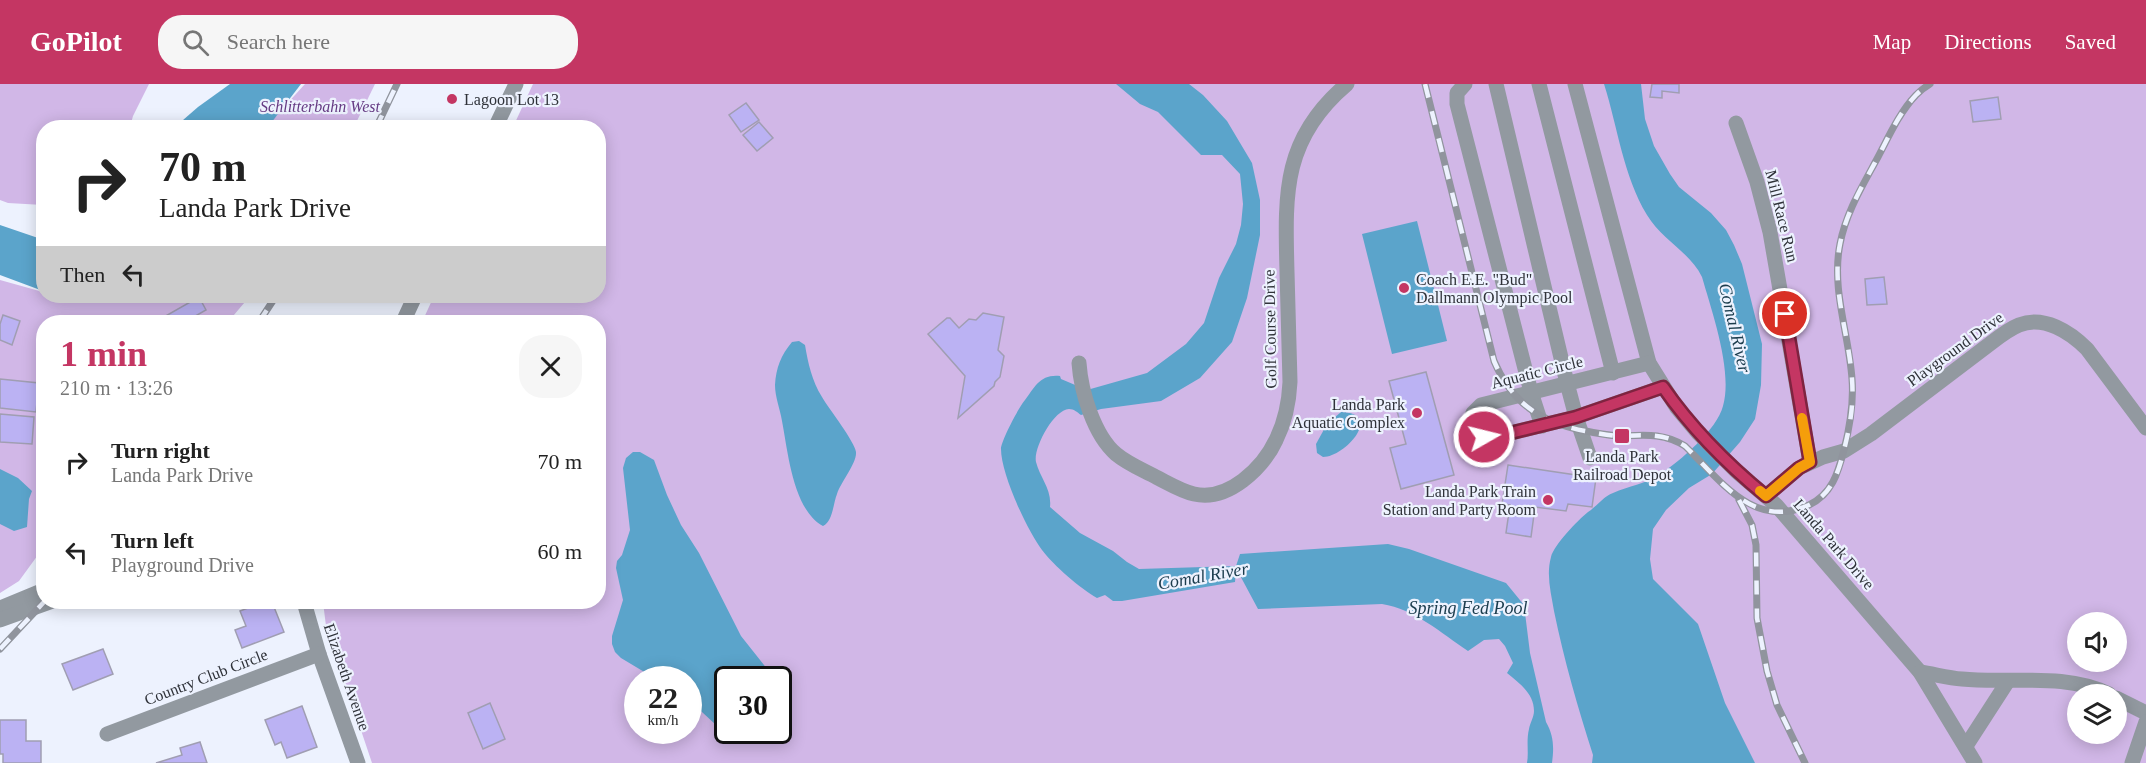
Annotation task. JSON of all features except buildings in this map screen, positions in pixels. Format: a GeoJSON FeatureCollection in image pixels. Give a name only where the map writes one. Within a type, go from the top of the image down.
{"type":"FeatureCollection","features":[{"type":"Feature","properties":{"kind":"street"},"geometry":{"type":"LineString","coordinates":[[499,120],[516,84]]}},
{"type":"Feature","properties":{"kind":"street","name":"Golf Course Drive"},"geometry":{"type":"LineString","coordinates":[[1079,363],[1082,384],[1093,420],[1099,433],[1117,455],[1194,495],[1222,492],[1246,478],[1257,468],[1276,442],[1289,402],[1285,208],[1289,178],[1307,129],[1321,109],[1347,84]]}},
{"type":"Feature","properties":{"kind":"street"},"geometry":{"type":"LineString","coordinates":[[1465,84],[1457,93],[1457,104],[1531,392],[1542,426]]}},
{"type":"Feature","properties":{"kind":"street"},"geometry":{"type":"LineString","coordinates":[[1496,84],[1567,383],[1590,458]]}},
{"type":"Feature","properties":{"kind":"street"},"geometry":{"type":"LineString","coordinates":[[1539,84],[1613,373]]}},
{"type":"Feature","properties":{"kind":"street","name":"Landa Park Drive"},"geometry":{"type":"LineString","coordinates":[[1575,84],[1649,363],[1663,387],[1698,433],[1736,471],[1766,496],[1920,672],[1976,763]]}},
{"type":"Feature","properties":{"kind":"street","name":"Mill Race Run"},"geometry":{"type":"LineString","coordinates":[[1736,123],[1757,182],[1770,232],[1810,462]]}},
{"type":"Feature","properties":{"kind":"street","name":"Playground Drive"},"geometry":{"type":"LineString","coordinates":[[1766,496],[1799,468],[1844,451],[1871,434],[1990,343],[2028,322],[2053,326],[2076,338],[2087,349],[2146,428]]}},
{"type":"Feature","properties":{"kind":"street","name":"Aquatic Circle"},"geometry":{"type":"LineString","coordinates":[[1649,363],[1481,405],[1473,413],[1471,424],[1477,432],[1490,438],[1576,417],[1663,387]]}},
{"type":"Feature","properties":{"kind":"street"},"geometry":{"type":"LineString","coordinates":[[0,608],[36,593]]}},
{"type":"Feature","properties":{"kind":"street"},"geometry":{"type":"LineString","coordinates":[[0,620],[36,607]]}},
{"type":"Feature","properties":{"kind":"street","name":"Elizabeth Avenue"},"geometry":{"type":"LineString","coordinates":[[306,609],[319,654],[358,763]]}},
{"type":"Feature","properties":{"kind":"street","name":"Country Club Circle"},"geometry":{"type":"LineString","coordinates":[[107,734],[319,654]]}},
{"type":"Feature","properties":{"kind":"street"},"geometry":{"type":"LineString","coordinates":[[1920,672],[1961,679],[2051,681],[2076,684]]}},
{"type":"Feature","properties":{"kind":"street"},"geometry":{"type":"LineString","coordinates":[[1966,746],[2008,681]]}},
{"type":"Feature","properties":{"kind":"street"},"geometry":{"type":"LineString","coordinates":[[2127,704],[2146,713]]}},
{"type":"Feature","properties":{"kind":"street"},"geometry":{"type":"LineString","coordinates":[[2132,763],[2146,722]]}},
{"type":"Feature","properties":{"kind":"green space"},"geometry":{"type":"Polygon","coordinates":[[[0,84],[149,84],[132,120],[36,120],[36,205],[8,203],[0,200],[0,84]]]}},
{"type":"Feature","properties":{"kind":"green space","name":"Schlitterbahn West"},"geometry":{"type":"Polygon","coordinates":[[[305,84],[375,84],[357,120],[272,120],[305,84]]]}},
{"type":"Feature","properties":{"kind":"green space"},"geometry":{"type":"Polygon","coordinates":[[[533,84],[2146,84],[2146,763],[372,763],[326,626],[324,609],[606,609],[606,315],[425,315],[431,303],[606,303],[606,120],[516,120],[533,84]]]}},
{"type":"Feature","properties":{"kind":"green space"},"geometry":{"type":"Polygon","coordinates":[[[0,280],[36,290],[36,303],[244,303],[234,315],[36,315],[36,558],[19,581],[0,593],[0,280]]]}},
{"type":"Feature","properties":{"kind":"water"},"geometry":{"type":"Polygon","coordinates":[[[230,84],[301,84],[273,120],[183,120],[230,84]]]}},
{"type":"Feature","properties":{"kind":"water"},"geometry":{"type":"Polygon","coordinates":[[[1116,84],[1189,84],[1203,95],[1227,121],[1252,163],[1260,200],[1260,235],[1247,298],[1232,342],[1200,378],[1161,401],[1101,409],[1081,415],[1069,409],[1063,411],[1051,423],[1045,431],[1036,456],[1038,468],[1049,495],[1050,507],[1080,533],[1113,551],[1139,569],[1236,566],[1240,554],[1388,544],[1409,549],[1506,583],[1524,605],[1530,653],[1546,722],[1552,737],[1552,763],[1527,763],[1528,733],[1534,713],[1533,705],[1525,689],[1507,673],[1513,663],[1499,639],[1484,640],[1468,651],[1417,616],[1382,604],[1258,609],[1236,568],[1235,582],[1122,601],[1113,601],[1105,595],[1097,598],[1060,570],[1036,541],[1022,516],[1002,460],[1002,445],[1022,404],[1035,386],[1048,377],[1060,376],[1061,379],[1087,390],[1147,373],[1186,344],[1204,323],[1219,278],[1236,244],[1241,225],[1243,204],[1240,174],[1222,155],[1201,155],[1158,112],[1140,104],[1116,84]]]}},
{"type":"Feature","properties":{"kind":"water","name":"Comal River"},"geometry":{"type":"Polygon","coordinates":[[[1604,84],[1641,84],[1645,119],[1654,146],[1670,174],[1679,187],[1711,213],[1726,230],[1734,245],[1742,264],[1762,344],[1761,385],[1755,419],[1740,442],[1712,474],[1689,488],[1666,510],[1653,529],[1650,559],[1653,579],[1698,624],[1725,703],[1755,763],[1592,763],[1593,755],[1558,629],[1549,577],[1551,557],[1557,546],[1578,521],[1610,494],[1654,478],[1687,453],[1713,425],[1723,406],[1725,392],[1720,342],[1702,277],[1690,260],[1653,224],[1639,200],[1627,168],[1604,84]]]}},
{"type":"Feature","properties":{"kind":"water","name":"Coach E.E. \"Bud\" Dallmann Olympic Pool"},"geometry":{"type":"Polygon","coordinates":[[[1417,221],[1447,341],[1392,354],[1362,234],[1417,221]]]}},
{"type":"Feature","properties":{"kind":"water"},"geometry":{"type":"Polygon","coordinates":[[[0,225],[36,237],[36,288],[0,275],[0,225]]]}},
{"type":"Feature","properties":{"kind":"water"},"geometry":{"type":"Polygon","coordinates":[[[799,341],[805,345],[811,372],[819,391],[847,433],[856,452],[854,462],[837,494],[831,516],[823,526],[813,518],[798,494],[775,389],[782,357],[792,342],[799,341]]]}},
{"type":"Feature","properties":{"kind":"water"},"geometry":{"type":"Polygon","coordinates":[[[1341,412],[1353,414],[1359,419],[1360,427],[1350,443],[1332,455],[1323,457],[1317,453],[1316,444],[1327,424],[1341,412]]]}},
{"type":"Feature","properties":{"kind":"water"},"geometry":{"type":"Polygon","coordinates":[[[633,452],[640,452],[654,460],[681,525],[699,553],[741,636],[765,666],[714,666],[714,723],[702,712],[702,666],[634,666],[621,658],[615,652],[612,644],[612,636],[623,600],[616,568],[617,561],[622,555],[630,530],[623,468],[626,458],[633,452]]]}},
{"type":"Feature","properties":{"kind":"water"},"geometry":{"type":"Polygon","coordinates":[[[0,469],[18,478],[32,491],[29,499],[27,527],[14,531],[0,524],[0,469]]]}},
{"type":"Feature","properties":{"kind":"railway"},"geometry":{"type":"LineString","coordinates":[[380,120],[397,84]]}},
{"type":"Feature","properties":{"kind":"railway"},"geometry":{"type":"LineString","coordinates":[[1425,84],[1494,361],[1509,388],[1529,408],[1541,416],[1569,427],[1613,436],[1655,436],[1677,442],[1685,446],[1740,498],[1755,507],[1771,511],[1789,511],[1817,500],[1829,489],[1842,459],[1851,415],[1852,379],[1839,295],[1840,244],[1846,221],[1856,199],[1895,125],[1904,109],[1919,92],[1930,84]]}},
{"type":"Feature","properties":{"kind":"railway"},"geometry":{"type":"LineString","coordinates":[[264,315],[271,303]]}},
{"type":"Feature","properties":{"kind":"railway"},"geometry":{"type":"LineString","coordinates":[[1739,500],[1752,525],[1756,545],[1757,618],[1767,671],[1777,705],[1805,763]]}},
{"type":"Feature","properties":{"kind":"railway"},"geometry":{"type":"LineString","coordinates":[[0,649],[37,609]]}},
{"type":"Feature","properties":{"kind":"slow traffic"},"geometry":{"type":"LineString","coordinates":[[1760,491],[1766,496],[1799,468],[1810,462],[1802,418]]}},
{"type":"Feature","properties":{"kind":"place","name":"Lagoon Lot 13"},"geometry":{"type":"Point","coordinates":[452,99]}},
{"type":"Feature","properties":{"kind":"place","name":"Coach E.E. \"Bud\" Dallmann Olympic Pool"},"geometry":{"type":"Point","coordinates":[1404,288]}},
{"type":"Feature","properties":{"kind":"place","name":"Landa Park Aquatic Complex"},"geometry":{"type":"Point","coordinates":[1417,413]}},
{"type":"Feature","properties":{"kind":"place","name":"Landa Park Railroad Depot"},"geometry":{"type":"Point","coordinates":[1622,436]}},
{"type":"Feature","properties":{"kind":"place","name":"Landa Park Train Station and Party Room"},"geometry":{"type":"Point","coordinates":[1548,500]}},
{"type":"Feature","properties":{"kind":"route"},"geometry":{"type":"LineString","coordinates":[[1484,437],[1490,438],[1555,423],[1663,387],[1698,433],[1736,471],[1766,496],[1799,468],[1810,462],[1785,314]]}},
{"type":"Feature","properties":{"kind":"water label","name":"Spring Fed Pool"},"geometry":{"type":"Point","coordinates":[1468,608]}}]}
